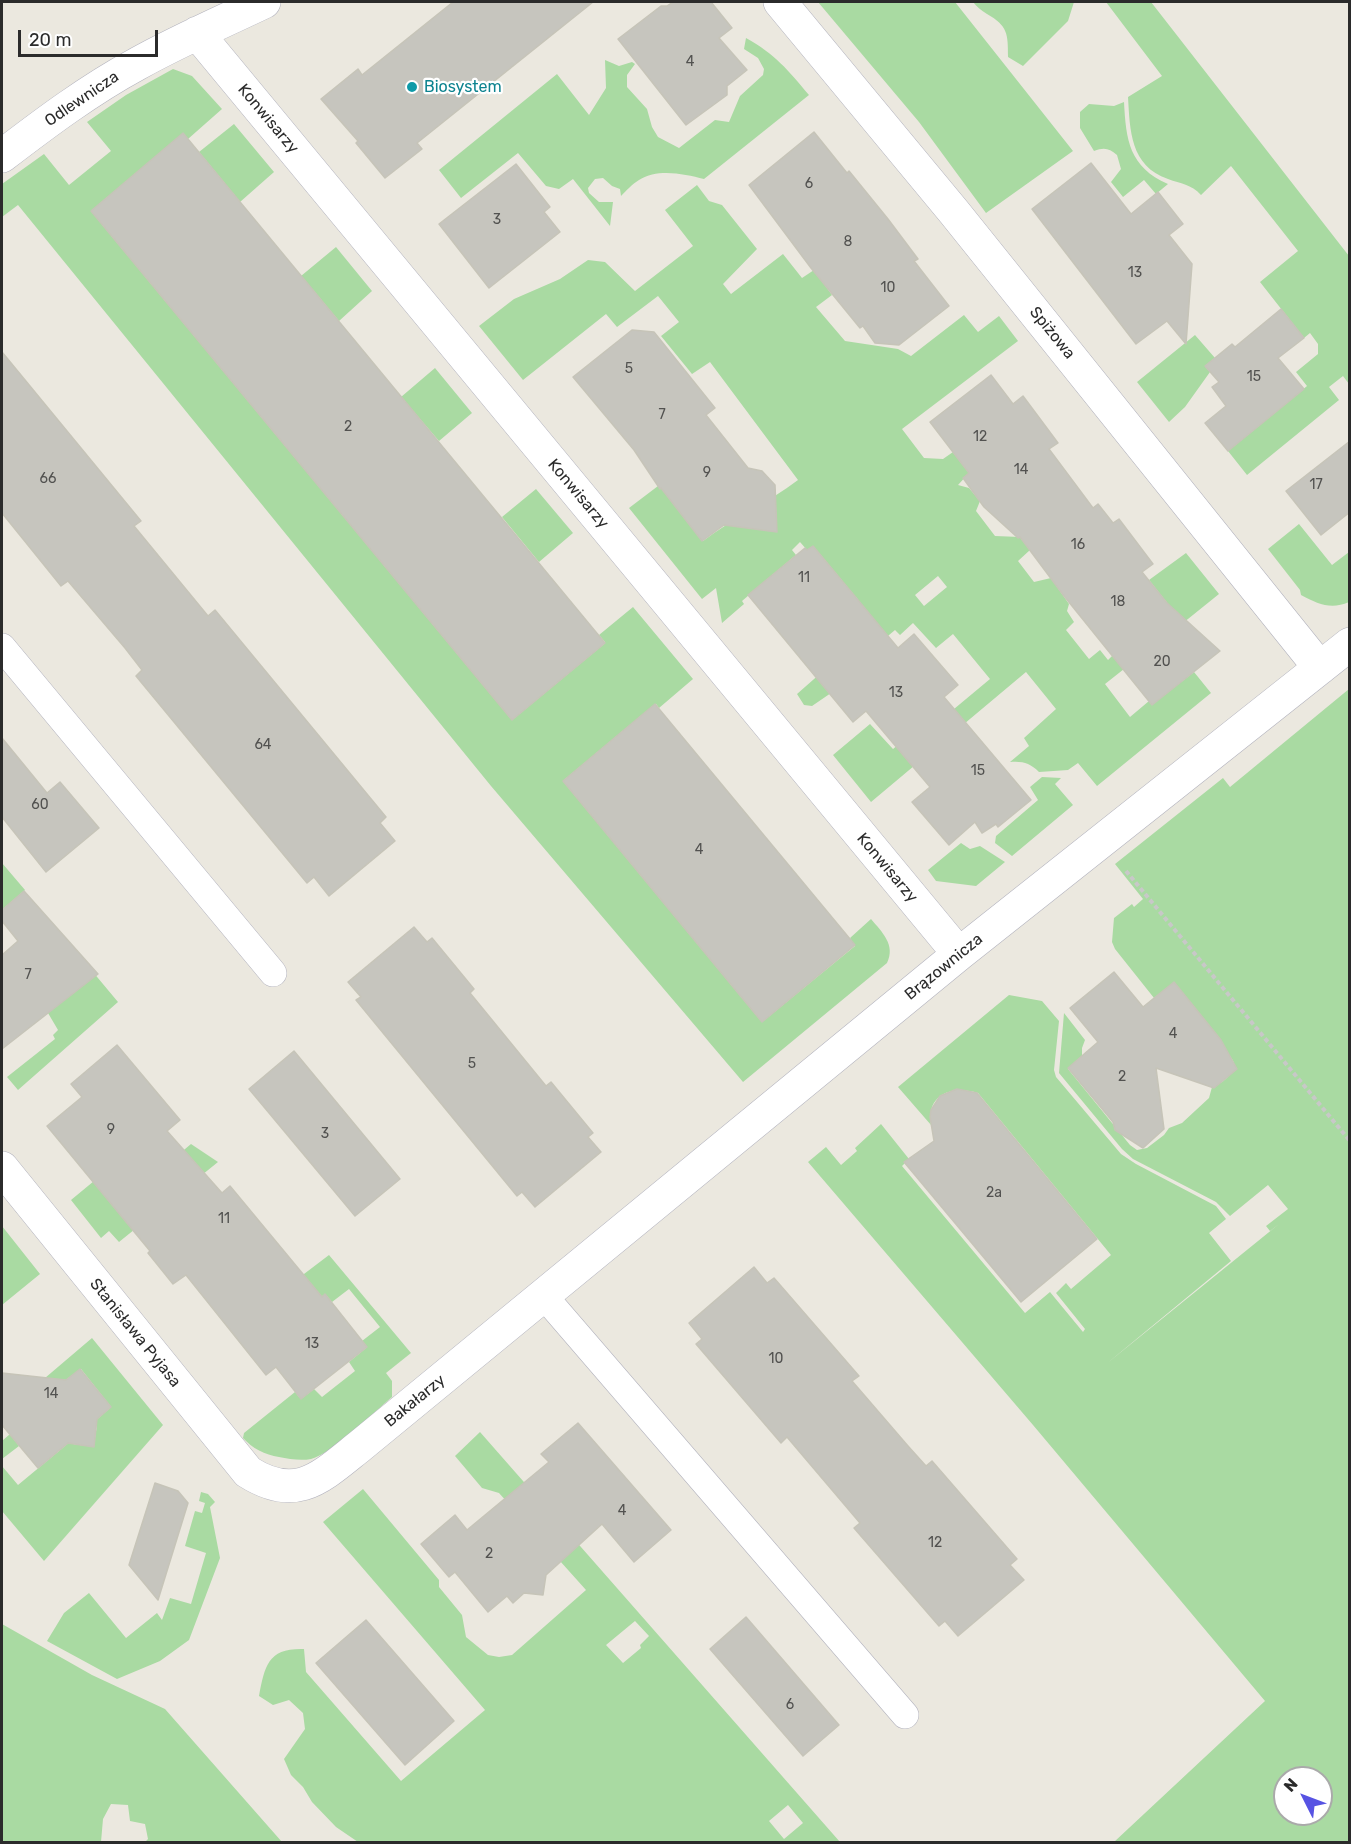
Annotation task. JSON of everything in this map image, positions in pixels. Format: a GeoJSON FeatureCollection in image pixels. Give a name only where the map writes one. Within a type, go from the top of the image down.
{"type":"FeatureCollection","features":[{"type":"Feature","properties":{"kind":"street","name":"Odlewnicza"},"geometry":{"type":"LineString","coordinates":[[2,156],[94,90],[140,62],[264,2]]}},
{"type":"Feature","properties":{"kind":"street","name":"Spiżowa"},"geometry":{"type":"LineString","coordinates":[[780,2],[954,212],[1320,668]]}},
{"type":"Feature","properties":{"kind":"street","name":"Konwisarzy"},"geometry":{"type":"LineString","coordinates":[[197,33],[959,954]]}},
{"type":"Feature","properties":{"kind":"street","name":"Brązownicza"},"geometry":{"type":"LineString","coordinates":[[544,1296],[959,954],[1350,644]]}},
{"type":"Feature","properties":{"kind":"street","name":"Stanisława Pyjasa"},"geometry":{"type":"LineString","coordinates":[[2,1168],[248,1472],[277,1486]]}},
{"type":"Feature","properties":{"kind":"street","name":"Bakałarzy"},"geometry":{"type":"LineString","coordinates":[[277,1486],[293,1487],[307,1484],[322,1476],[544,1296]]}},
{"type":"Feature","properties":{"kind":"lane"},"geometry":{"type":"LineString","coordinates":[[2,647],[273,973]]}},
{"type":"Feature","properties":{"kind":"lane"},"geometry":{"type":"LineString","coordinates":[[544,1296],[904,1715]]}},
{"type":"Feature","properties":{"kind":"path"},"geometry":{"type":"LineString","coordinates":[[1101,841],[1350,1141]]}},
{"type":"Feature","properties":{"kind":"green space"},"geometry":{"type":"Polygon","coordinates":[[[818,2],[955,2],[1073,151],[986,213],[919,122],[818,2]]]}},
{"type":"Feature","properties":{"kind":"green space"},"geometry":{"type":"Polygon","coordinates":[[[973,2],[1074,2],[1068,21],[1023,66],[1008,57],[1007,36],[1003,27],[973,2]]]}},
{"type":"Feature","properties":{"kind":"green space"},"geometry":{"type":"Polygon","coordinates":[[[1106,2],[1151,2],[1349,256],[1349,384],[1343,376],[1329,387],[1339,400],[1247,475],[1228,451],[1307,386],[1296,372],[1318,354],[1318,344],[1310,333],[1304,338],[1260,282],[1298,251],[1231,166],[1201,195],[1190,186],[1155,173],[1139,156],[1134,145],[1128,97],[1162,76],[1106,2]]]}},
{"type":"Feature","properties":{"kind":"green space"},"geometry":{"type":"Polygon","coordinates":[[[746,38],[780,63],[809,95],[704,179],[680,174],[654,174],[636,182],[621,196],[620,189],[612,186],[603,178],[595,179],[588,188],[589,193],[599,202],[613,202],[610,226],[573,179],[559,189],[546,186],[518,153],[461,198],[439,170],[557,74],[589,115],[606,88],[605,60],[619,66],[632,62],[635,64],[627,75],[627,87],[647,109],[652,127],[658,137],[679,148],[715,120],[729,122],[740,96],[763,75],[764,69],[758,58],[744,49],[746,38]]]}},
{"type":"Feature","properties":{"kind":"green space"},"geometry":{"type":"Polygon","coordinates":[[[173,69],[192,76],[222,109],[188,139],[183,134],[91,211],[512,720],[604,644],[605,642],[599,635],[633,607],[693,679],[659,708],[656,704],[654,705],[563,781],[762,1022],[855,946],[850,938],[871,919],[886,939],[890,950],[887,963],[743,1082],[491,786],[18,205],[2,217],[2,184],[44,154],[69,185],[111,151],[87,122],[126,95],[173,69]]]}},
{"type":"Feature","properties":{"kind":"green space"},"geometry":{"type":"Polygon","coordinates":[[[1124,102],[1126,128],[1137,161],[1155,177],[1168,184],[1156,194],[1144,180],[1123,197],[1111,182],[1121,169],[1117,155],[1106,149],[1094,151],[1080,128],[1080,112],[1089,104],[1114,106],[1124,102]]]}},
{"type":"Feature","properties":{"kind":"green space"},"geometry":{"type":"Polygon","coordinates":[[[234,124],[274,172],[240,202],[199,152],[234,124]]]}},
{"type":"Feature","properties":{"kind":"green space"},"geometry":{"type":"Polygon","coordinates":[[[697,185],[709,201],[722,205],[757,249],[723,284],[731,294],[783,254],[802,278],[814,270],[832,295],[816,307],[845,341],[898,349],[911,356],[964,315],[978,332],[999,316],[1018,341],[902,429],[924,458],[943,459],[953,452],[969,473],[958,485],[969,488],[980,501],[976,511],[995,536],[1020,537],[1030,550],[1018,561],[1034,582],[1051,578],[1069,604],[1067,611],[1074,622],[1066,630],[1089,659],[1100,650],[1108,660],[1113,655],[1124,669],[1105,684],[1130,717],[1149,701],[1152,704],[1194,672],[1211,693],[1097,786],[1078,763],[1068,770],[1039,772],[1026,763],[1010,762],[1029,746],[1024,738],[1056,709],[1026,672],[871,802],[833,755],[870,724],[893,749],[930,718],[936,724],[990,679],[953,634],[936,648],[913,623],[900,635],[895,630],[863,657],[831,693],[812,706],[804,705],[797,694],[822,672],[859,601],[813,546],[807,550],[800,542],[792,550],[796,555],[742,601],[744,604],[722,623],[716,588],[702,599],[629,508],[658,486],[660,489],[668,483],[685,519],[703,541],[798,480],[710,362],[692,374],[661,336],[679,322],[658,296],[617,327],[606,314],[523,380],[479,326],[514,299],[560,279],[588,260],[605,262],[635,291],[693,246],[665,210],[697,185]],[[938,576],[915,595],[924,606],[947,587],[938,576]]]}},
{"type":"Feature","properties":{"kind":"green space"},"geometry":{"type":"Polygon","coordinates":[[[336,247],[372,291],[339,321],[301,276],[336,247]]]}},
{"type":"Feature","properties":{"kind":"green space"},"geometry":{"type":"Polygon","coordinates":[[[1195,335],[1215,358],[1205,366],[1210,372],[1185,407],[1169,422],[1137,382],[1195,335]]]}},
{"type":"Feature","properties":{"kind":"green space"},"geometry":{"type":"Polygon","coordinates":[[[435,368],[472,413],[439,441],[401,397],[435,368]]]}},
{"type":"Feature","properties":{"kind":"green space"},"geometry":{"type":"Polygon","coordinates":[[[536,489],[573,533],[539,562],[502,517],[536,489]]]}},
{"type":"Feature","properties":{"kind":"green space"},"geometry":{"type":"Polygon","coordinates":[[[1299,524],[1332,565],[1349,552],[1349,602],[1330,606],[1301,595],[1300,590],[1268,549],[1299,524]]]}},
{"type":"Feature","properties":{"kind":"green space"},"geometry":{"type":"Polygon","coordinates":[[[1186,553],[1219,594],[1183,623],[1149,580],[1186,553]]]}},
{"type":"Feature","properties":{"kind":"green space"},"geometry":{"type":"Polygon","coordinates":[[[1349,689],[1349,1842],[1114,1842],[1265,1701],[808,1162],[826,1147],[841,1165],[857,1151],[855,1148],[881,1124],[909,1159],[902,1166],[1025,1313],[1050,1292],[1083,1332],[1085,1329],[1056,1293],[1066,1283],[1071,1289],[1111,1255],[978,1093],[959,1090],[943,1094],[933,1106],[931,1125],[898,1087],[1009,995],[1042,1001],[1059,1021],[1054,1070],[1056,1077],[1121,1154],[1216,1206],[1226,1219],[1209,1233],[1231,1261],[1105,1365],[1279,1224],[1270,1231],[1266,1226],[1288,1209],[1268,1185],[1230,1216],[1216,1202],[1133,1159],[1122,1149],[1059,1073],[1064,1013],[1085,1040],[1082,1056],[1068,1069],[1130,1145],[1137,1150],[1147,1148],[1164,1135],[1169,1128],[1182,1123],[1209,1098],[1212,1087],[1220,1084],[1230,1075],[1234,1063],[1232,1059],[1174,983],[1154,998],[1115,949],[1112,942],[1114,918],[1132,904],[1134,907],[1143,899],[1115,864],[1223,778],[1230,787],[1349,689]]]}},
{"type":"Feature","properties":{"kind":"green space"},"geometry":{"type":"Polygon","coordinates":[[[1042,777],[1061,778],[1055,784],[1073,805],[1012,856],[995,843],[996,836],[1038,800],[1030,787],[1042,777]]]}},
{"type":"Feature","properties":{"kind":"green space"},"geometry":{"type":"Polygon","coordinates":[[[961,843],[970,849],[980,846],[1005,862],[976,886],[936,881],[928,870],[961,843]]]}},
{"type":"Feature","properties":{"kind":"green space"},"geometry":{"type":"Polygon","coordinates":[[[2,863],[25,890],[2,910],[2,863]]]}},
{"type":"Feature","properties":{"kind":"green space"},"geometry":{"type":"Polygon","coordinates":[[[47,917],[118,1002],[18,1090],[7,1077],[55,1039],[53,1035],[58,1030],[48,1013],[47,917]]]}},
{"type":"Feature","properties":{"kind":"green space"},"geometry":{"type":"Polygon","coordinates":[[[191,1144],[218,1162],[119,1242],[109,1231],[101,1238],[71,1200],[94,1181],[166,1165],[191,1144]]]}},
{"type":"Feature","properties":{"kind":"green space"},"geometry":{"type":"Polygon","coordinates":[[[2,1226],[40,1274],[2,1305],[2,1226]]]}},
{"type":"Feature","properties":{"kind":"green space"},"geometry":{"type":"Polygon","coordinates":[[[329,1255],[411,1353],[386,1373],[392,1381],[392,1397],[330,1449],[307,1460],[269,1455],[247,1442],[243,1438],[244,1433],[295,1392],[301,1399],[314,1389],[322,1397],[355,1371],[349,1362],[366,1348],[362,1341],[380,1327],[349,1289],[332,1302],[325,1294],[268,1339],[250,1315],[329,1255]]]}},
{"type":"Feature","properties":{"kind":"green space"},"geometry":{"type":"Polygon","coordinates":[[[92,1338],[163,1425],[44,1561],[2,1511],[2,1466],[18,1485],[71,1441],[73,1444],[86,1446],[95,1438],[97,1425],[94,1422],[111,1407],[81,1369],[66,1380],[45,1378],[92,1338]]]}},
{"type":"Feature","properties":{"kind":"green space"},"geometry":{"type":"Polygon","coordinates":[[[480,1432],[840,1842],[358,1842],[336,1827],[291,1775],[284,1759],[305,1729],[303,1713],[289,1700],[273,1705],[259,1696],[266,1667],[276,1655],[292,1649],[304,1649],[306,1672],[401,1781],[485,1710],[323,1522],[363,1489],[439,1580],[439,1587],[462,1615],[466,1637],[488,1655],[499,1657],[512,1655],[586,1590],[499,1493],[482,1488],[455,1456],[480,1432]],[[635,1621],[606,1645],[623,1663],[641,1648],[640,1645],[649,1636],[635,1621]],[[788,1805],[769,1821],[784,1839],[803,1823],[788,1805]]]}},
{"type":"Feature","properties":{"kind":"green space"},"geometry":{"type":"Polygon","coordinates":[[[10,1434],[19,1446],[2,1459],[2,1441],[10,1434]]]}},
{"type":"Feature","properties":{"kind":"green space"},"geometry":{"type":"Polygon","coordinates":[[[201,1492],[208,1494],[215,1502],[210,1507],[220,1558],[189,1640],[160,1661],[117,1679],[47,1641],[64,1613],[89,1593],[126,1638],[157,1613],[162,1620],[170,1598],[191,1604],[206,1553],[185,1546],[195,1511],[202,1513],[205,1503],[199,1501],[201,1492]]]}},
{"type":"Feature","properties":{"kind":"green space"},"geometry":{"type":"Polygon","coordinates":[[[2,1624],[92,1675],[165,1709],[282,1842],[145,1842],[148,1839],[145,1824],[130,1821],[128,1805],[111,1804],[103,1819],[101,1842],[2,1842],[2,1624]]]}},
{"type":"Feature","properties":{"kind":"building","name":"Biosystem"},"geometry":{"type":"Polygon","coordinates":[[[453,2],[593,2],[417,143],[422,149],[385,178],[356,143],[358,141],[321,99],[358,69],[362,75],[453,2]]]}},
{"type":"Feature","properties":{"kind":"building"},"geometry":{"type":"Polygon","coordinates":[[[673,2],[711,2],[732,28],[719,38],[747,70],[727,86],[727,95],[686,125],[618,39],[661,6],[667,6],[673,2]]]}},
{"type":"Feature","properties":{"kind":"building"},"geometry":{"type":"Polygon","coordinates":[[[814,132],[888,219],[918,259],[914,261],[949,306],[899,345],[875,343],[863,326],[860,328],[811,268],[749,185],[814,132]]]}},
{"type":"Feature","properties":{"kind":"building"},"geometry":{"type":"Polygon","coordinates":[[[183,133],[605,643],[512,720],[91,211],[183,133]]]}},
{"type":"Feature","properties":{"kind":"building"},"geometry":{"type":"Polygon","coordinates":[[[1091,163],[1131,214],[1158,192],[1183,224],[1169,235],[1192,264],[1186,344],[1167,321],[1136,344],[1032,209],[1091,163]]]}},
{"type":"Feature","properties":{"kind":"building"},"geometry":{"type":"Polygon","coordinates":[[[516,164],[550,207],[544,212],[560,232],[489,288],[439,224],[516,164]]]}},
{"type":"Feature","properties":{"kind":"building"},"geometry":{"type":"Polygon","coordinates":[[[1281,309],[1304,338],[1278,358],[1304,389],[1228,451],[1205,423],[1226,406],[1212,387],[1219,382],[1205,366],[1232,344],[1235,347],[1281,309]]]}},
{"type":"Feature","properties":{"kind":"building"},"geometry":{"type":"Polygon","coordinates":[[[632,330],[654,332],[715,408],[706,415],[748,468],[762,471],[775,485],[777,532],[724,525],[702,541],[660,489],[634,450],[573,377],[632,330]]]}},
{"type":"Feature","properties":{"kind":"building"},"geometry":{"type":"Polygon","coordinates":[[[2,352],[141,521],[134,526],[208,616],[215,610],[386,817],[380,823],[395,841],[329,896],[314,877],[307,883],[136,676],[142,670],[125,648],[68,581],[61,586],[2,513],[2,352]]]}},
{"type":"Feature","properties":{"kind":"building"},"geometry":{"type":"Polygon","coordinates":[[[991,375],[1013,404],[1023,396],[1058,443],[1049,449],[1093,508],[1098,504],[1113,523],[1119,519],[1153,564],[1142,572],[1167,603],[1220,651],[1152,705],[1064,596],[1020,537],[1018,538],[984,507],[963,478],[969,473],[930,422],[991,375]]]}},
{"type":"Feature","properties":{"kind":"building"},"geometry":{"type":"Polygon","coordinates":[[[1350,441],[1350,512],[1321,535],[1286,491],[1350,441]]]}},
{"type":"Feature","properties":{"kind":"building"},"geometry":{"type":"Polygon","coordinates":[[[813,546],[898,648],[914,634],[958,685],[944,697],[1031,800],[998,827],[996,824],[982,833],[975,822],[949,845],[912,802],[930,787],[866,711],[853,722],[748,595],[805,548],[807,550],[813,546]]]}},
{"type":"Feature","properties":{"kind":"building"},"geometry":{"type":"Polygon","coordinates":[[[655,704],[855,945],[762,1022],[563,781],[655,704]]]}},
{"type":"Feature","properties":{"kind":"building"},"geometry":{"type":"Polygon","coordinates":[[[2,738],[47,793],[60,782],[99,828],[46,872],[2,817],[2,738]]]}},
{"type":"Feature","properties":{"kind":"building"},"geometry":{"type":"Polygon","coordinates":[[[24,891],[98,974],[2,1049],[2,955],[18,941],[2,921],[2,910],[24,891]]]}},
{"type":"Feature","properties":{"kind":"building"},"geometry":{"type":"Polygon","coordinates":[[[414,927],[427,942],[432,938],[474,989],[470,993],[546,1086],[551,1082],[593,1133],[588,1137],[601,1152],[535,1207],[522,1192],[517,1196],[356,1000],[361,997],[348,982],[414,927]]]}},
{"type":"Feature","properties":{"kind":"building"},"geometry":{"type":"Polygon","coordinates":[[[1114,972],[1143,1007],[1174,982],[1221,1040],[1237,1069],[1214,1088],[1156,1068],[1164,1129],[1143,1148],[1115,1130],[1113,1122],[1068,1068],[1098,1042],[1070,1008],[1114,972]]]}},
{"type":"Feature","properties":{"kind":"building"},"geometry":{"type":"Polygon","coordinates":[[[117,1045],[180,1120],[167,1131],[222,1193],[230,1186],[322,1297],[325,1294],[367,1347],[301,1399],[276,1367],[266,1375],[186,1275],[173,1284],[148,1253],[150,1251],[47,1126],[82,1097],[71,1084],[117,1045]]]}},
{"type":"Feature","properties":{"kind":"building"},"geometry":{"type":"Polygon","coordinates":[[[294,1051],[400,1179],[355,1216],[249,1089],[294,1051]]]}},
{"type":"Feature","properties":{"kind":"building"},"geometry":{"type":"Polygon","coordinates":[[[957,1089],[977,1093],[1097,1239],[1021,1302],[904,1162],[934,1141],[931,1110],[940,1096],[957,1089]]]}},
{"type":"Feature","properties":{"kind":"building"},"geometry":{"type":"Polygon","coordinates":[[[754,1267],[767,1283],[774,1278],[859,1376],[852,1381],[908,1446],[926,1466],[932,1461],[1017,1559],[1010,1565],[1024,1580],[958,1636],[945,1621],[939,1626],[854,1528],[860,1523],[787,1437],[781,1443],[696,1344],[702,1339],[689,1323],[754,1267]]]}},
{"type":"Feature","properties":{"kind":"building"},"geometry":{"type":"Polygon","coordinates":[[[80,1369],[111,1407],[97,1419],[94,1447],[68,1443],[38,1468],[2,1425],[2,1373],[66,1380],[80,1369]]]}},
{"type":"Feature","properties":{"kind":"building"},"geometry":{"type":"Polygon","coordinates":[[[578,1423],[671,1530],[634,1562],[602,1524],[546,1575],[543,1595],[524,1593],[513,1603],[507,1596],[488,1612],[455,1572],[449,1577],[421,1544],[455,1515],[467,1530],[549,1462],[541,1454],[578,1423]]]}},
{"type":"Feature","properties":{"kind":"building"},"geometry":{"type":"Polygon","coordinates":[[[155,1483],[178,1491],[188,1503],[158,1600],[129,1565],[155,1483]]]}},
{"type":"Feature","properties":{"kind":"building"},"geometry":{"type":"Polygon","coordinates":[[[746,1617],[839,1725],[803,1756],[710,1649],[746,1617]]]}},
{"type":"Feature","properties":{"kind":"building"},"geometry":{"type":"Polygon","coordinates":[[[366,1620],[454,1721],[405,1765],[316,1663],[366,1620]]]}},
{"type":"Feature","properties":{"kind":"place","name":"Biosystem"},"geometry":{"type":"Point","coordinates":[412,87]}}]}
